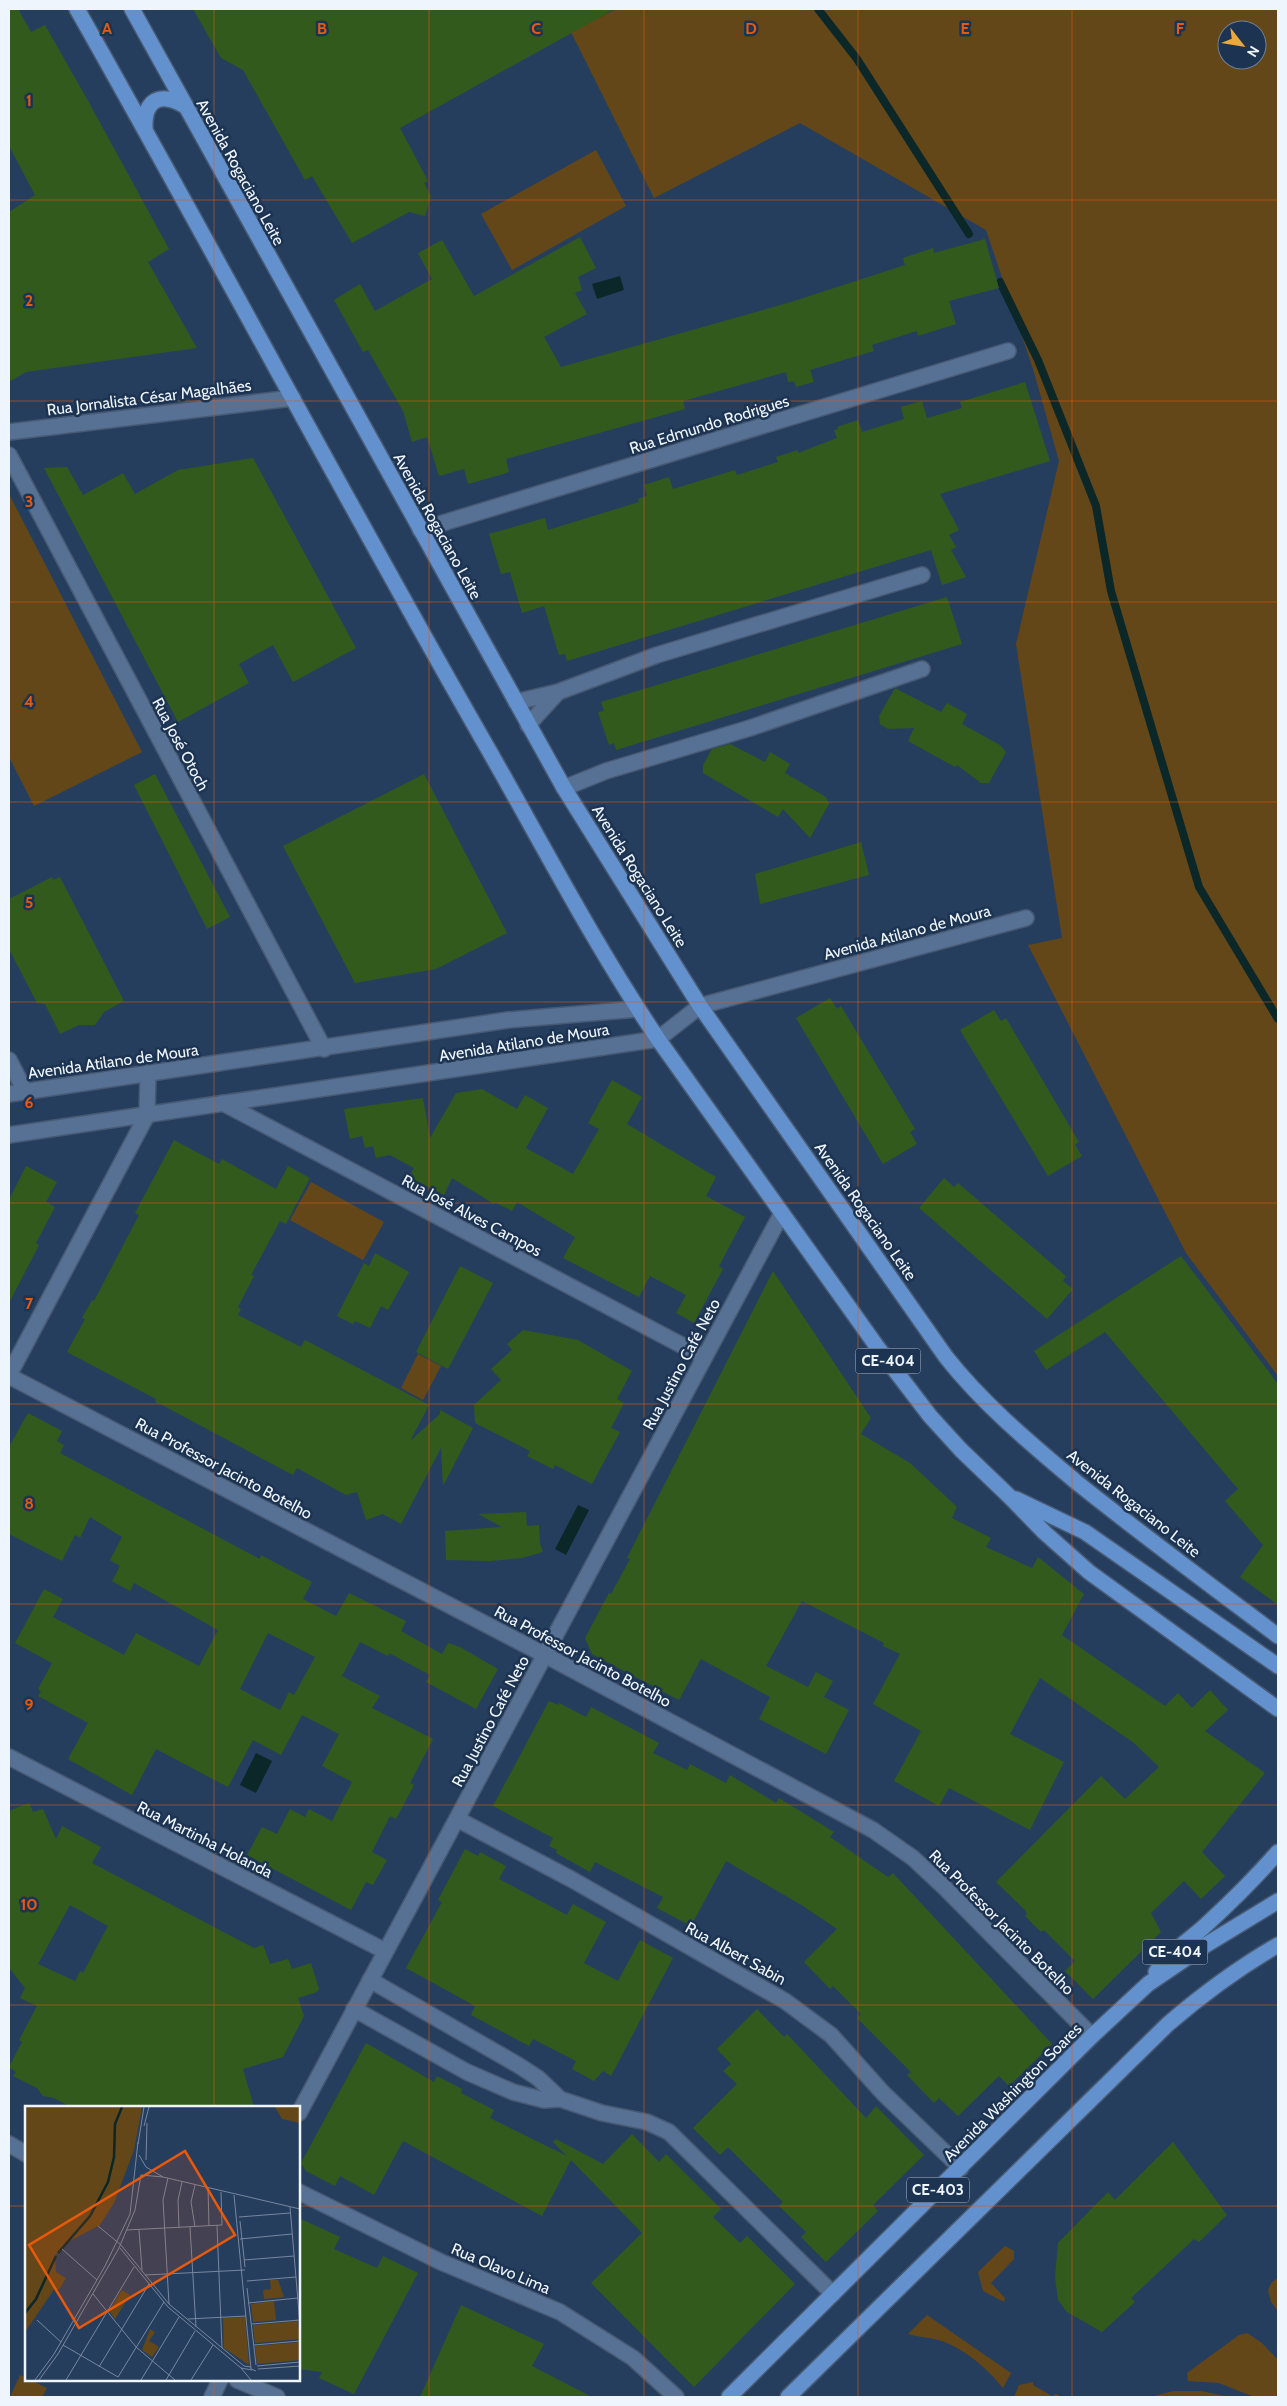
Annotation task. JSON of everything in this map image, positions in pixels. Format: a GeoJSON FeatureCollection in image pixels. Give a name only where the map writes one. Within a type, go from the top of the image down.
{"type":"FeatureCollection","features":[{"type":"Feature","properties":{"kind":"main road"},"geometry":{"type":"LineString","coordinates":[[77,9],[145,128],[434,655],[638,1009],[782,1214]]}},
{"type":"Feature","properties":{"kind":"main road","name":"Avenida Rogaciano Leite"},"geometry":{"type":"LineString","coordinates":[[132,9],[184,106],[564,788],[700,1006],[946,1357],[993,1411],[1118,1516],[1278,1636]]}},
{"type":"Feature","properties":{"kind":"main road"},"geometry":{"type":"LineString","coordinates":[[145,128],[147,109],[156,100],[166,98],[184,106]]}},
{"type":"Feature","properties":{"kind":"main road","name":"CE-404"},"geometry":{"type":"LineString","coordinates":[[782,1214],[930,1416],[960,1450],[1010,1496],[1044,1532],[1089,1572],[1278,1709]]}},
{"type":"Feature","properties":{"kind":"main road"},"geometry":{"type":"LineString","coordinates":[[1010,1496],[1084,1532],[1278,1666]]}},
{"type":"Feature","properties":{"kind":"main road","name":"CE-404"},"geometry":{"type":"LineString","coordinates":[[1148,1984],[1159,1967],[1206,1925],[1278,1852]]}},
{"type":"Feature","properties":{"kind":"main road","name":"Avenida Washington Soares"},"geometry":{"type":"LineString","coordinates":[[729,2397],[1092,2036],[1148,1984],[1204,1946],[1278,1902]]}},
{"type":"Feature","properties":{"kind":"main road","name":"CE-403"},"geometry":{"type":"LineString","coordinates":[[788,2397],[1155,2035],[1199,1997],[1235,1970],[1278,1945]]}},
{"type":"Feature","properties":{"kind":"street","name":"Rua Edmundo Rodrigues"},"geometry":{"type":"LineString","coordinates":[[420,530],[1008,351]]}},
{"type":"Feature","properties":{"kind":"street","name":"Rua Jornalista César Magalhães"},"geometry":{"type":"LineString","coordinates":[[9,432],[293,398]]}},
{"type":"Feature","properties":{"kind":"street","name":"Rua José Otoch"},"geometry":{"type":"LineString","coordinates":[[9,455],[324,1048]]}},
{"type":"Feature","properties":{"kind":"street"},"geometry":{"type":"LineString","coordinates":[[516,702],[558,692],[657,655],[922,575]]}},
{"type":"Feature","properties":{"kind":"street"},"geometry":{"type":"LineString","coordinates":[[564,788],[606,771],[750,728],[922,669]]}},
{"type":"Feature","properties":{"kind":"street"},"geometry":{"type":"LineString","coordinates":[[528,725],[558,692]]}},
{"type":"Feature","properties":{"kind":"street","name":"Avenida Atilano de Moura"},"geometry":{"type":"LineString","coordinates":[[9,1135],[658,1039],[700,1006],[1026,918]]}},
{"type":"Feature","properties":{"kind":"street","name":"Avenida Atilano de Moura"},"geometry":{"type":"LineString","coordinates":[[9,1094],[508,1020],[638,1009]]}},
{"type":"Feature","properties":{"kind":"street"},"geometry":{"type":"LineString","coordinates":[[9,1060],[25,1091]]}},
{"type":"Feature","properties":{"kind":"street"},"geometry":{"type":"LineString","coordinates":[[9,1375],[147,1115],[148,1073]]}},
{"type":"Feature","properties":{"kind":"street","name":"Rua José Alves Campos"},"geometry":{"type":"LineString","coordinates":[[223,1103],[704,1357]]}},
{"type":"Feature","properties":{"kind":"street","name":"Rua Justino Café Neto"},"geometry":{"type":"LineString","coordinates":[[300,2111],[782,1214]]}},
{"type":"Feature","properties":{"kind":"street","name":"Rua Professor Jacinto Botelho"},"geometry":{"type":"LineString","coordinates":[[9,1375],[544,1655],[873,1830],[913,1858],[944,1887],[1092,2036]]}},
{"type":"Feature","properties":{"kind":"street","name":"Rua Martinha Holanda"},"geometry":{"type":"LineString","coordinates":[[9,1757],[385,1951]]}},
{"type":"Feature","properties":{"kind":"street","name":"Rua Albert Sabin"},"geometry":{"type":"LineString","coordinates":[[457,1819],[571,1879],[785,2001],[831,2035],[883,2093],[961,2168]]}},
{"type":"Feature","properties":{"kind":"street"},"geometry":{"type":"LineString","coordinates":[[370,1980],[518,2065],[538,2078],[560,2099]]}},
{"type":"Feature","properties":{"kind":"street"},"geometry":{"type":"LineString","coordinates":[[354,2009],[467,2072],[513,2092],[544,2100],[560,2099],[602,2113],[647,2122],[669,2132],[833,2294]]}},
{"type":"Feature","properties":{"kind":"street"},"geometry":{"type":"LineString","coordinates":[[9,2144],[25,2153]]}},
{"type":"Feature","properties":{"kind":"street","name":"Rua Olavo Lima"},"geometry":{"type":"LineString","coordinates":[[300,2192],[441,2262],[560,2312],[633,2358],[676,2397]]}},
{"type":"Feature","properties":{"kind":"street"},"geometry":{"type":"LineString","coordinates":[[212,2397],[220,2381]]}},
{"type":"Feature","properties":{"kind":"street"},"geometry":{"type":"LineString","coordinates":[[239,2381],[277,2397]]}},
{"type":"Feature","properties":{"kind":"shaded area"},"geometry":{"type":"Polygon","coordinates":[[[616,9],[1278,9],[1278,1376],[1186,1253],[1028,945],[1062,938],[1016,644],[1059,461],[1033,369],[986,230],[800,123],[654,198],[571,32],[616,9]]]}},
{"type":"Feature","properties":{"kind":"shaded area"},"geometry":{"type":"Polygon","coordinates":[[[596,150],[626,206],[512,270],[481,214],[596,150]]]}},
{"type":"Feature","properties":{"kind":"shaded area"},"geometry":{"type":"Polygon","coordinates":[[[620,276],[624,290],[597,299],[592,284],[620,276]]]}},
{"type":"Feature","properties":{"kind":"shaded area"},"geometry":{"type":"Polygon","coordinates":[[[9,494],[142,752],[34,806],[9,757],[9,494]]]}},
{"type":"Feature","properties":{"kind":"shaded area"},"geometry":{"type":"Polygon","coordinates":[[[311,1182],[384,1222],[363,1260],[290,1220],[311,1182]]]}},
{"type":"Feature","properties":{"kind":"shaded area"},"geometry":{"type":"Polygon","coordinates":[[[418,1354],[441,1366],[423,1400],[401,1388],[418,1354]]]}},
{"type":"Feature","properties":{"kind":"shaded area"},"geometry":{"type":"Polygon","coordinates":[[[578,1505],[589,1510],[566,1555],[555,1549],[578,1505]]]}},
{"type":"Feature","properties":{"kind":"shaded area"},"geometry":{"type":"Polygon","coordinates":[[[256,1753],[272,1761],[256,1793],[240,1785],[256,1753]]]}},
{"type":"Feature","properties":{"kind":"shaded area"},"geometry":{"type":"Polygon","coordinates":[[[1005,2246],[1014,2251],[1014,2259],[991,2283],[1005,2298],[1004,2302],[983,2291],[978,2272],[1005,2246]]]}},
{"type":"Feature","properties":{"kind":"shaded area"},"geometry":{"type":"Polygon","coordinates":[[[1278,2278],[1278,2311],[1271,2302],[1268,2290],[1272,2282],[1278,2278]]]}},
{"type":"Feature","properties":{"kind":"shaded area"},"geometry":{"type":"Polygon","coordinates":[[[927,2315],[1011,2373],[1003,2388],[991,2374],[960,2349],[942,2341],[908,2334],[927,2315]]]}},
{"type":"Feature","properties":{"kind":"shaded area"},"geometry":{"type":"Polygon","coordinates":[[[1247,2333],[1262,2343],[1278,2360],[1278,2397],[1254,2397],[1219,2383],[1188,2381],[1187,2373],[1239,2335],[1247,2333]]]}},
{"type":"Feature","properties":{"kind":"shaded area"},"geometry":{"type":"Polygon","coordinates":[[[20,2375],[25,2377],[25,2381],[32,2381],[47,2388],[42,2397],[10,2397],[20,2375]]]}},
{"type":"Feature","properties":{"kind":"shaded area"},"geometry":{"type":"Polygon","coordinates":[[[1033,2382],[1033,2385],[1052,2396],[1056,2394],[1062,2397],[1014,2397],[1019,2385],[1033,2382]]]}},
{"type":"Feature","properties":{"kind":"shaded area"},"geometry":{"type":"Polygon","coordinates":[[[1173,2391],[1201,2391],[1230,2397],[1150,2397],[1173,2391]]]}},
{"type":"Feature","properties":{"kind":"building"},"geometry":{"type":"Polygon","coordinates":[[[9,9],[18,9],[31,32],[45,25],[87,99],[169,249],[148,262],[197,348],[26,372],[9,382],[9,212],[35,195],[9,146],[9,9]]]}},
{"type":"Feature","properties":{"kind":"building"},"geometry":{"type":"Polygon","coordinates":[[[193,9],[615,9],[400,128],[428,181],[424,183],[431,196],[425,216],[409,212],[352,243],[312,176],[305,180],[243,70],[221,58],[193,9]]]}},
{"type":"Feature","properties":{"kind":"building"},"geometry":{"type":"Polygon","coordinates":[[[580,237],[596,268],[578,277],[582,290],[575,293],[587,314],[544,337],[561,367],[791,302],[905,265],[903,258],[933,248],[934,253],[985,239],[999,288],[949,301],[956,324],[918,336],[917,331],[872,345],[874,351],[810,370],[814,382],[796,387],[794,381],[788,382],[786,372],[683,401],[685,409],[506,459],[509,472],[500,475],[468,484],[464,469],[439,476],[427,437],[412,442],[403,411],[368,350],[363,352],[334,300],[360,284],[375,311],[432,279],[418,253],[442,240],[474,296],[580,237]]]}},
{"type":"Feature","properties":{"kind":"building"},"geometry":{"type":"Polygon","coordinates":[[[1025,382],[1050,461],[940,494],[959,530],[949,535],[956,547],[951,550],[966,577],[942,585],[931,550],[567,661],[565,654],[559,655],[544,606],[522,613],[510,572],[501,574],[489,534],[545,518],[548,530],[639,502],[638,499],[647,496],[644,485],[669,477],[673,489],[735,470],[737,475],[778,462],[776,457],[798,450],[798,453],[837,438],[834,430],[838,429],[837,427],[858,420],[862,432],[904,419],[901,407],[922,401],[927,418],[962,408],[960,402],[1025,382]]]}},
{"type":"Feature","properties":{"kind":"building"},"geometry":{"type":"Polygon","coordinates":[[[253,458],[356,648],[293,682],[273,645],[239,664],[249,683],[178,722],[44,468],[67,467],[83,495],[123,473],[135,494],[178,470],[253,458]]]}},
{"type":"Feature","properties":{"kind":"building"},"geometry":{"type":"Polygon","coordinates":[[[947,597],[962,644],[616,750],[614,743],[609,745],[598,712],[604,711],[601,702],[947,597]]]}},
{"type":"Feature","properties":{"kind":"building"},"geometry":{"type":"Polygon","coordinates":[[[895,688],[941,712],[947,703],[967,714],[962,724],[1000,745],[1006,752],[989,783],[981,783],[957,765],[955,767],[908,741],[914,728],[888,729],[880,724],[879,716],[895,688]]]}},
{"type":"Feature","properties":{"kind":"building"},"geometry":{"type":"Polygon","coordinates":[[[730,744],[765,762],[770,752],[790,764],[785,773],[826,797],[829,804],[810,838],[783,809],[778,817],[703,773],[703,765],[712,749],[730,744]]]}},
{"type":"Feature","properties":{"kind":"building"},"geometry":{"type":"Polygon","coordinates":[[[155,774],[230,917],[207,929],[134,785],[155,774]]]}},
{"type":"Feature","properties":{"kind":"building"},"geometry":{"type":"Polygon","coordinates":[[[424,774],[507,933],[436,969],[355,983],[283,846],[424,774]]]}},
{"type":"Feature","properties":{"kind":"building"},"geometry":{"type":"Polygon","coordinates":[[[861,842],[869,875],[760,904],[755,874],[861,842]]]}},
{"type":"Feature","properties":{"kind":"building"},"geometry":{"type":"Polygon","coordinates":[[[52,877],[53,880],[60,877],[124,1001],[104,1012],[95,1025],[79,1025],[60,1034],[45,1004],[37,1003],[9,949],[9,899],[52,877]]]}},
{"type":"Feature","properties":{"kind":"building"},"geometry":{"type":"Polygon","coordinates":[[[830,998],[837,1009],[841,1006],[915,1129],[910,1132],[917,1144],[883,1164],[796,1018],[830,998]]]}},
{"type":"Feature","properties":{"kind":"building"},"geometry":{"type":"Polygon","coordinates":[[[994,1010],[1001,1021],[1006,1018],[1079,1142],[1075,1145],[1082,1156],[1048,1176],[960,1030],[994,1010]]]}},
{"type":"Feature","properties":{"kind":"building"},"geometry":{"type":"Polygon","coordinates":[[[612,1080],[642,1097],[627,1124],[716,1177],[706,1196],[745,1217],[719,1266],[723,1269],[694,1323],[676,1313],[686,1295],[650,1276],[639,1297],[563,1258],[575,1237],[517,1202],[512,1211],[495,1202],[494,1204],[452,1178],[444,1195],[409,1177],[414,1168],[390,1155],[376,1158],[373,1146],[365,1148],[362,1136],[350,1139],[344,1109],[423,1098],[430,1138],[456,1093],[482,1089],[517,1109],[525,1095],[548,1108],[526,1148],[573,1174],[599,1129],[588,1123],[612,1080]]]}},
{"type":"Feature","properties":{"kind":"building"},"geometry":{"type":"Polygon","coordinates":[[[174,1140],[219,1164],[222,1159],[276,1189],[288,1166],[310,1178],[286,1224],[280,1221],[251,1275],[254,1276],[238,1307],[241,1309],[238,1315],[301,1347],[305,1340],[429,1405],[410,1441],[440,1414],[440,1410],[473,1428],[443,1486],[441,1448],[401,1524],[383,1514],[366,1520],[357,1492],[346,1495],[297,1468],[293,1475],[155,1402],[156,1399],[67,1352],[85,1319],[82,1318],[92,1300],[94,1301],[139,1215],[135,1213],[174,1140]]]}},
{"type":"Feature","properties":{"kind":"building"},"geometry":{"type":"Polygon","coordinates":[[[26,1166],[57,1182],[46,1202],[55,1207],[36,1243],[39,1245],[9,1303],[9,1200],[26,1166]]]}},
{"type":"Feature","properties":{"kind":"building"},"geometry":{"type":"Polygon","coordinates":[[[944,1178],[954,1187],[958,1183],[1066,1276],[1063,1281],[1073,1289],[1047,1319],[919,1208],[944,1178]]]}},
{"type":"Feature","properties":{"kind":"building"},"geometry":{"type":"Polygon","coordinates":[[[375,1253],[409,1272],[388,1310],[381,1306],[370,1328],[355,1321],[353,1324],[337,1316],[364,1263],[369,1266],[375,1253]]]}},
{"type":"Feature","properties":{"kind":"building"},"geometry":{"type":"Polygon","coordinates":[[[1181,1256],[1278,1384],[1278,1605],[1240,1577],[1263,1545],[1225,1501],[1238,1489],[1105,1332],[1046,1370],[1034,1351],[1181,1256]]]}},
{"type":"Feature","properties":{"kind":"building"},"geometry":{"type":"Polygon","coordinates":[[[460,1266],[493,1283],[448,1369],[416,1352],[460,1266]]]}},
{"type":"Feature","properties":{"kind":"building"},"geometry":{"type":"Polygon","coordinates":[[[773,1271],[871,1418],[861,1434],[910,1463],[957,1507],[952,1518],[991,1538],[986,1547],[1032,1568],[1038,1557],[1084,1594],[1062,1635],[1165,1706],[1178,1693],[1192,1708],[1210,1690],[1228,1710],[1205,1731],[1265,1773],[1202,1852],[1225,1876],[1201,1899],[1184,1881],[1151,1913],[1161,1932],[1093,1999],[1065,1971],[1075,1961],[1044,1930],[1041,1932],[1025,1916],[1027,1914],[1025,1910],[996,1882],[1101,1776],[1125,1799],[1159,1767],[1134,1743],[1040,1678],[1010,1734],[1064,1762],[1030,1830],[949,1788],[939,1806],[894,1781],[921,1731],[873,1704],[900,1654],[883,1646],[884,1643],[802,1601],[766,1666],[808,1687],[816,1672],[833,1681],[824,1697],[849,1710],[826,1754],[759,1719],[770,1697],[701,1659],[679,1700],[592,1654],[585,1638],[630,1559],[627,1558],[773,1271]]]}},
{"type":"Feature","properties":{"kind":"building"},"geometry":{"type":"Polygon","coordinates":[[[523,1330],[578,1340],[632,1371],[617,1399],[624,1403],[611,1428],[620,1432],[592,1484],[555,1465],[553,1469],[527,1456],[530,1451],[475,1423],[474,1405],[501,1380],[491,1369],[512,1350],[507,1344],[523,1330]]]}},
{"type":"Feature","properties":{"kind":"building"},"geometry":{"type":"Polygon","coordinates":[[[28,1413],[62,1431],[57,1441],[64,1445],[60,1453],[260,1559],[261,1555],[312,1582],[303,1599],[336,1616],[349,1593],[406,1621],[401,1631],[442,1654],[448,1643],[460,1647],[498,1669],[476,1709],[426,1682],[430,1675],[389,1653],[388,1656],[360,1642],[342,1676],[380,1696],[372,1708],[433,1739],[410,1783],[414,1785],[396,1819],[390,1816],[372,1852],[387,1860],[373,1885],[366,1882],[351,1910],[247,1855],[262,1827],[277,1834],[290,1809],[305,1817],[309,1809],[332,1821],[352,1782],[322,1766],[339,1734],[302,1715],[281,1755],[253,1740],[228,1787],[156,1749],[132,1795],[68,1759],[88,1723],[38,1696],[41,1691],[38,1689],[52,1663],[15,1643],[44,1589],[63,1599],[53,1617],[124,1655],[136,1633],[199,1666],[218,1630],[134,1583],[130,1591],[112,1581],[120,1566],[110,1560],[122,1537],[90,1517],[80,1538],[75,1535],[62,1561],[9,1534],[9,1447],[28,1413]],[[268,1633],[240,1689],[280,1710],[289,1692],[294,1695],[315,1657],[268,1633]]]}},
{"type":"Feature","properties":{"kind":"building"},"geometry":{"type":"Polygon","coordinates":[[[526,1512],[527,1526],[539,1525],[540,1544],[543,1552],[522,1558],[490,1561],[446,1560],[445,1531],[502,1527],[478,1514],[526,1512]]]}},
{"type":"Feature","properties":{"kind":"building"},"geometry":{"type":"Polygon","coordinates":[[[549,1701],[558,1705],[559,1703],[586,1717],[591,1707],[659,1743],[653,1753],[687,1770],[690,1764],[726,1783],[730,1775],[776,1803],[779,1798],[834,1832],[830,1837],[888,1877],[893,1873],[1052,2044],[1009,2086],[999,2076],[958,2116],[939,2098],[934,2103],[907,2075],[911,2072],[857,2018],[861,2014],[833,1986],[830,1989],[804,1962],[837,1929],[803,1906],[726,1861],[691,1926],[657,1908],[663,1897],[595,1862],[590,1872],[556,1853],[557,1850],[549,1846],[553,1838],[493,1806],[549,1701]]]}},
{"type":"Feature","properties":{"kind":"building"},"geometry":{"type":"Polygon","coordinates":[[[29,1803],[33,1812],[43,1809],[56,1839],[62,1826],[101,1847],[92,1863],[254,1948],[263,1945],[270,1964],[288,1959],[292,1969],[311,1963],[319,1989],[317,1992],[298,1998],[304,2016],[283,2057],[243,2069],[254,2106],[69,2106],[54,2098],[43,2096],[37,2088],[13,2076],[16,2072],[9,2067],[22,2042],[19,2040],[37,2006],[20,1998],[25,1988],[9,1968],[9,1811],[29,1803]],[[70,1905],[38,1964],[75,1981],[80,1971],[83,1973],[108,1926],[70,1905]]]}},
{"type":"Feature","properties":{"kind":"building"},"geometry":{"type":"Polygon","coordinates":[[[465,1849],[478,1856],[480,1852],[506,1866],[499,1879],[567,1915],[573,1904],[606,1922],[584,1963],[618,1981],[640,1940],[673,1958],[611,2076],[603,2071],[594,2081],[572,2069],[576,2061],[533,2039],[529,2046],[471,2015],[475,2006],[406,1968],[442,1902],[438,1900],[465,1849]]]}},
{"type":"Feature","properties":{"kind":"building"},"geometry":{"type":"Polygon","coordinates":[[[757,2009],[784,2037],[787,2034],[866,2118],[876,2106],[924,2155],[873,2205],[878,2211],[826,2262],[801,2237],[806,2232],[779,2206],[783,2202],[728,2147],[720,2155],[693,2128],[737,2084],[723,2071],[731,2064],[717,2049],[757,2009]]]}},
{"type":"Feature","properties":{"kind":"building"},"geometry":{"type":"Polygon","coordinates":[[[366,2043],[434,2082],[437,2076],[462,2089],[461,2093],[494,2110],[490,2118],[567,2156],[553,2142],[556,2139],[603,2164],[632,2134],[659,2162],[666,2154],[721,2209],[713,2217],[740,2243],[747,2236],[795,2284],[694,2387],[591,2283],[642,2233],[571,2160],[542,2216],[403,2141],[374,2195],[340,2176],[335,2186],[306,2171],[301,2163],[366,2043]]]}},
{"type":"Feature","properties":{"kind":"building"},"geometry":{"type":"Polygon","coordinates":[[[1173,2142],[1227,2215],[1199,2242],[1194,2239],[1131,2298],[1135,2302],[1102,2332],[1067,2312],[1058,2300],[1055,2277],[1058,2243],[1108,2192],[1115,2200],[1173,2142]]]}},
{"type":"Feature","properties":{"kind":"building"},"geometry":{"type":"Polygon","coordinates":[[[300,2218],[340,2237],[334,2249],[377,2268],[383,2256],[418,2273],[354,2394],[319,2378],[322,2372],[300,2369],[300,2218]]]}},
{"type":"Feature","properties":{"kind":"building"},"geometry":{"type":"Polygon","coordinates":[[[461,2305],[544,2344],[532,2366],[592,2397],[420,2397],[461,2305]]]}},
{"type":"Feature","properties":{"kind":"waterway"},"geometry":{"type":"LineString","coordinates":[[818,9],[857,59],[969,234]]}},
{"type":"Feature","properties":{"kind":"waterway"},"geometry":{"type":"LineString","coordinates":[[1000,282],[1038,360],[1096,506],[1111,591],[1199,887],[1278,1019]]}}]}
